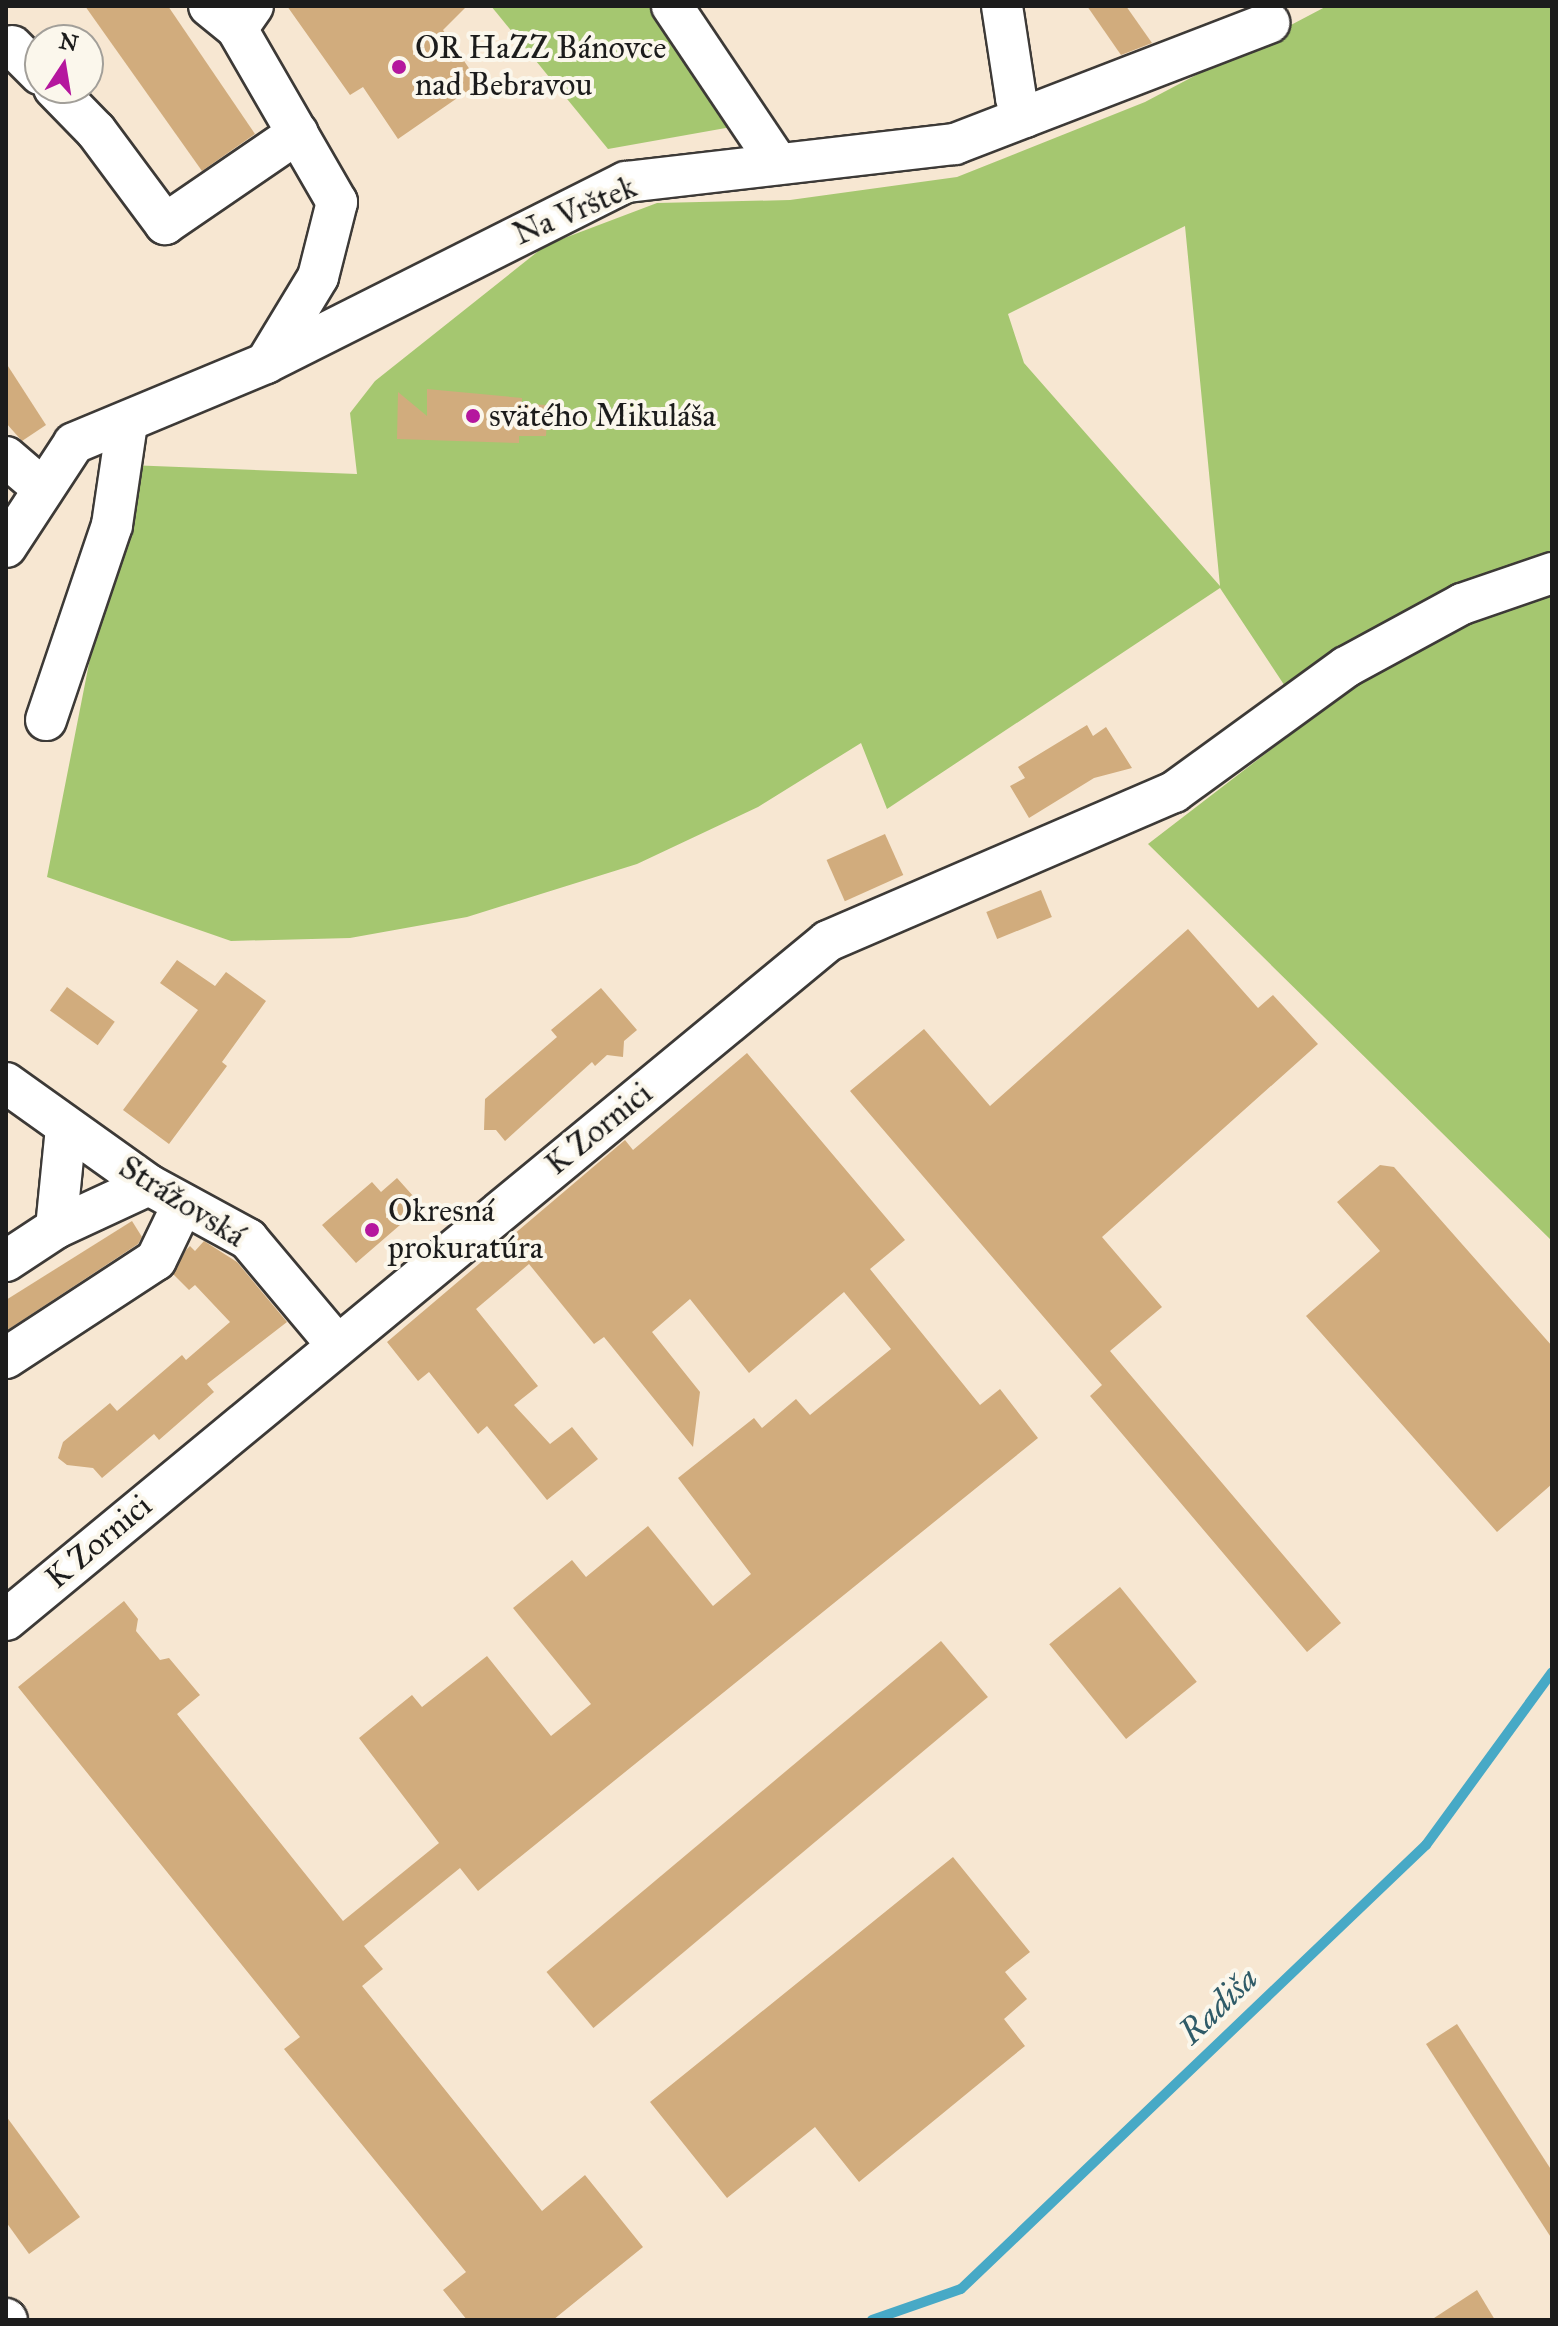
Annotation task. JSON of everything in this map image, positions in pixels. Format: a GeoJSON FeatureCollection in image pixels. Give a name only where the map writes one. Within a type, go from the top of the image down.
{"type":"FeatureCollection","features":[{"type":"Feature","properties":{"kind":"street"},"geometry":{"type":"LineString","coordinates":[[672,6],[778,164]]}},
{"type":"Feature","properties":{"kind":"street"},"geometry":{"type":"LineString","coordinates":[[1002,6],[1016,98],[1025,117]]}},
{"type":"Feature","properties":{"kind":"street"},"geometry":{"type":"LineString","coordinates":[[233,14],[337,202],[318,277],[266,363]]}},
{"type":"Feature","properties":{"kind":"street","name":"Na Vrštek"},"geometry":{"type":"LineString","coordinates":[[6,547],[41,487],[74,443],[127,424],[266,363],[626,182],[955,144],[1269,23]]}},
{"type":"Feature","properties":{"kind":"street"},"geometry":{"type":"LineString","coordinates":[[12,46],[24,58]]}},
{"type":"Feature","properties":{"kind":"street"},"geometry":{"type":"LineString","coordinates":[[70,104],[96,131],[165,224],[298,133]]}},
{"type":"Feature","properties":{"kind":"street"},"geometry":{"type":"LineString","coordinates":[[46,720],[112,525],[127,424]]}},
{"type":"Feature","properties":{"kind":"street"},"geometry":{"type":"LineString","coordinates":[[6,457],[41,487]]}},
{"type":"Feature","properties":{"kind":"street","name":"K Zornici"},"geometry":{"type":"LineString","coordinates":[[6,1620],[336,1344],[828,941],[1174,792],[1346,667],[1462,604],[1552,573]]}},
{"type":"Feature","properties":{"kind":"street","name":"Strážovská"},"geometry":{"type":"LineString","coordinates":[[6,1083],[166,1194],[248,1239],[336,1344]]}},
{"type":"Feature","properties":{"kind":"street"},"geometry":{"type":"LineString","coordinates":[[56,1228],[66,1127]]}},
{"type":"Feature","properties":{"kind":"street"},"geometry":{"type":"LineString","coordinates":[[6,1261],[56,1228],[166,1194],[156,1260],[6,1358]]}},
{"type":"Feature","properties":{"kind":"green space"},"geometry":{"type":"Polygon","coordinates":[[[491,6],[654,6],[737,126],[608,149],[491,6]]]}},
{"type":"Feature","properties":{"kind":"green space"},"geometry":{"type":"Polygon","coordinates":[[[1327,6],[1552,6],[1552,1241],[1148,844],[1308,721],[1220,588],[887,809],[861,743],[758,807],[637,864],[467,917],[350,938],[231,941],[47,877],[128,465],[357,474],[350,413],[375,381],[546,245],[657,203],[790,200],[957,177],[1145,102],[1327,6]],[[1185,226],[1008,314],[1024,363],[1220,586],[1185,226]]]}},
{"type":"Feature","properties":{"kind":"building"},"geometry":{"type":"Polygon","coordinates":[[[85,6],[168,6],[255,134],[202,171],[104,33],[104,24],[98,24],[85,6]]]}},
{"type":"Feature","properties":{"kind":"building","name":"OR HaZZ Bánovce nad Bebravou"},"geometry":{"type":"Polygon","coordinates":[[[287,6],[467,6],[443,30],[479,83],[398,139],[363,87],[350,95],[287,6]]]}},
{"type":"Feature","properties":{"kind":"building"},"geometry":{"type":"Polygon","coordinates":[[[1087,6],[1126,6],[1152,43],[1121,55],[1087,6]]]}},
{"type":"Feature","properties":{"kind":"building"},"geometry":{"type":"Polygon","coordinates":[[[6,363],[46,425],[22,441],[6,423],[6,363]]]}},
{"type":"Feature","properties":{"kind":"building","name":"svätého Mikuláša"},"geometry":{"type":"Polygon","coordinates":[[[427,389],[522,398],[522,404],[548,405],[546,436],[519,436],[519,443],[397,439],[398,392],[427,416],[427,389]]]}},
{"type":"Feature","properties":{"kind":"building"},"geometry":{"type":"Polygon","coordinates":[[[1087,725],[1093,736],[1106,727],[1132,768],[1094,778],[1029,818],[1010,786],[1025,778],[1018,767],[1087,725]]]}},
{"type":"Feature","properties":{"kind":"building"},"geometry":{"type":"Polygon","coordinates":[[[885,834],[903,875],[845,901],[827,860],[885,834]]]}},
{"type":"Feature","properties":{"kind":"building"},"geometry":{"type":"Polygon","coordinates":[[[1041,890],[1052,917],[997,939],[986,912],[1041,890]]]}},
{"type":"Feature","properties":{"kind":"building"},"geometry":{"type":"Polygon","coordinates":[[[1188,929],[1258,1008],[1273,995],[1318,1044],[1102,1237],[1162,1307],[1110,1351],[1341,1623],[1307,1652],[1090,1396],[1102,1385],[850,1091],[924,1029],[990,1106],[1188,929]]]}},
{"type":"Feature","properties":{"kind":"building"},"geometry":{"type":"Polygon","coordinates":[[[177,960],[215,986],[226,972],[266,1001],[222,1062],[227,1066],[169,1144],[123,1110],[198,1010],[160,983],[177,960]]]}},
{"type":"Feature","properties":{"kind":"building"},"geometry":{"type":"Polygon","coordinates":[[[67,987],[115,1022],[98,1045],[50,1010],[67,987]]]}},
{"type":"Feature","properties":{"kind":"building"},"geometry":{"type":"Polygon","coordinates":[[[601,988],[637,1030],[624,1041],[623,1057],[607,1055],[595,1066],[592,1062],[505,1141],[496,1130],[484,1130],[485,1099],[557,1037],[551,1030],[601,988]]]}},
{"type":"Feature","properties":{"kind":"building"},"geometry":{"type":"Polygon","coordinates":[[[747,1053],[905,1240],[870,1269],[980,1405],[1000,1389],[1038,1438],[478,1891],[460,1868],[364,1946],[383,1969],[362,1986],[542,2211],[585,2175],[643,2247],[553,2320],[467,2320],[443,2290],[466,2272],[284,2049],[300,2037],[18,1687],[124,1601],[138,1619],[136,1631],[160,1660],[169,1658],[200,1695],[177,1714],[343,1921],[439,1843],[359,1738],[412,1695],[422,1707],[487,1656],[551,1736],[591,1704],[513,1608],[572,1560],[586,1577],[648,1526],[713,1606],[751,1574],[678,1478],[754,1418],[762,1428],[796,1399],[810,1415],[891,1349],[844,1292],[749,1373],[690,1299],[652,1332],[700,1392],[693,1447],[604,1337],[594,1344],[529,1264],[476,1309],[538,1386],[514,1405],[550,1444],[572,1427],[598,1459],[547,1500],[487,1426],[478,1434],[429,1372],[418,1381],[387,1342],[625,1140],[633,1150],[747,1053]]]}},
{"type":"Feature","properties":{"kind":"building"},"geometry":{"type":"Polygon","coordinates":[[[1380,1165],[1394,1167],[1552,1346],[1552,1484],[1497,1532],[1306,1316],[1380,1251],[1337,1202],[1380,1165]]]}},
{"type":"Feature","properties":{"kind":"building"},"geometry":{"type":"Polygon","coordinates":[[[397,1178],[422,1206],[356,1263],[322,1225],[372,1182],[381,1192],[397,1178]]]}},
{"type":"Feature","properties":{"kind":"building"},"geometry":{"type":"Polygon","coordinates":[[[132,1221],[142,1237],[138,1244],[6,1331],[6,1300],[132,1221]]]}},
{"type":"Feature","properties":{"kind":"building"},"geometry":{"type":"Polygon","coordinates":[[[204,1241],[237,1262],[287,1322],[207,1384],[214,1392],[159,1440],[154,1434],[102,1478],[93,1468],[67,1465],[58,1458],[63,1442],[110,1403],[117,1411],[182,1355],[186,1360],[230,1322],[195,1285],[189,1290],[173,1274],[186,1250],[190,1246],[195,1251],[204,1241]]]}},
{"type":"Feature","properties":{"kind":"building"},"geometry":{"type":"Polygon","coordinates":[[[1120,1587],[1197,1682],[1126,1739],[1049,1644],[1120,1587]]]}},
{"type":"Feature","properties":{"kind":"building"},"geometry":{"type":"Polygon","coordinates":[[[941,1641],[988,1697],[593,2028],[546,1972],[941,1641]]]}},
{"type":"Feature","properties":{"kind":"building"},"geometry":{"type":"Polygon","coordinates":[[[953,1857],[1030,1952],[1005,1972],[1027,1999],[1004,2019],[1025,2046],[859,2182],[815,2127],[727,2198],[650,2102],[953,1857]]]}},
{"type":"Feature","properties":{"kind":"building"},"geometry":{"type":"Polygon","coordinates":[[[1457,2024],[1552,2171],[1552,2239],[1426,2044],[1457,2024]]]}},
{"type":"Feature","properties":{"kind":"building"},"geometry":{"type":"Polygon","coordinates":[[[6,2116],[80,2217],[29,2254],[6,2222],[6,2116]]]}},
{"type":"Feature","properties":{"kind":"building"},"geometry":{"type":"Polygon","coordinates":[[[1477,2290],[1495,2320],[1431,2320],[1477,2290]]]}},
{"type":"Feature","properties":{"kind":"waterway","name":"Radiša"},"geometry":{"type":"LineString","coordinates":[[872,2320],[961,2289],[1426,1845],[1552,1672]]}},
{"type":"Feature","properties":{"kind":"place","name":"OR HaZZ Bánovce nad Bebravou"},"geometry":{"type":"Point","coordinates":[399,67]}},
{"type":"Feature","properties":{"kind":"place","name":"svätého Mikuláša"},"geometry":{"type":"Point","coordinates":[473,416]}},
{"type":"Feature","properties":{"kind":"place","name":"Okresná prokuratúra"},"geometry":{"type":"Point","coordinates":[372,1230]}}]}
